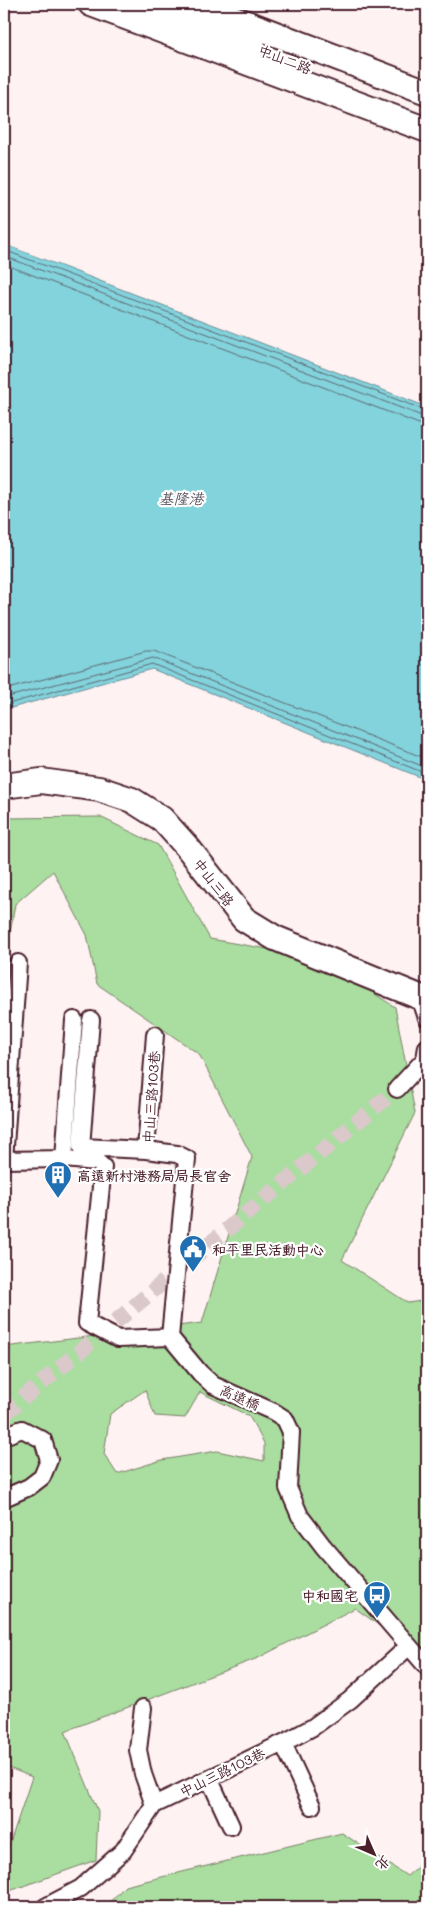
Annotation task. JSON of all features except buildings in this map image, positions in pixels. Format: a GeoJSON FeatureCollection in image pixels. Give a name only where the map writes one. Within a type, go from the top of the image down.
{"type":"FeatureCollection","features":[{"type":"Feature","properties":{"kind":"street"},"geometry":{"type":"LineString","coordinates":[[91,4],[427,130]]}},
{"type":"Feature","properties":{"kind":"street","name":"中山二路"},"geometry":{"type":"LineString","coordinates":[[142,4],[427,114]]}},
{"type":"Feature","properties":{"kind":"street","name":"中山二路"},"geometry":{"type":"LineString","coordinates":[[197,4],[427,92]]}},
{"type":"Feature","properties":{"kind":"street","name":"中山三路"},"geometry":{"type":"LineString","coordinates":[[4,786],[41,781],[99,789],[132,800],[162,819],[188,848],[244,919],[275,938],[425,1005]]}},
{"type":"Feature","properties":{"kind":"street"},"geometry":{"type":"LineString","coordinates":[[18,963],[4,1160],[64,1159],[97,1162],[103,1167],[87,1323],[118,1339],[170,1337]]}},
{"type":"Feature","properties":{"kind":"street"},"geometry":{"type":"LineString","coordinates":[[64,1159],[74,1020]]}},
{"type":"Feature","properties":{"kind":"street"},"geometry":{"type":"LineString","coordinates":[[91,1020],[81,1147],[146,1150]]}},
{"type":"Feature","properties":{"kind":"street","name":"中山三路103巷"},"geometry":{"type":"LineString","coordinates":[[155,1035],[146,1150],[177,1154],[187,1158],[176,1290],[170,1337]]}},
{"type":"Feature","properties":{"kind":"street"},"geometry":{"type":"LineString","coordinates":[[427,1047],[424,1058],[397,1090],[427,1075]]}},
{"type":"Feature","properties":{"kind":"street","name":"高遠橋"},"geometry":{"type":"LineString","coordinates":[[170,1337],[200,1373],[214,1385],[274,1412],[285,1419],[291,1432],[288,1488],[300,1516],[409,1646]]}},
{"type":"Feature","properties":{"kind":"street"},"geometry":{"type":"LineString","coordinates":[[4,1436],[22,1429],[42,1440],[50,1460],[42,1476],[29,1487],[4,1498]]}},
{"type":"Feature","properties":{"kind":"street"},"geometry":{"type":"LineString","coordinates":[[409,1646],[427,1667]]}},
{"type":"Feature","properties":{"kind":"street","name":"中山三路103巷"},"geometry":{"type":"LineString","coordinates":[[45,1907],[81,1888],[123,1851],[154,1805],[313,1727],[350,1700],[409,1646]]}},
{"type":"Feature","properties":{"kind":"street"},"geometry":{"type":"LineString","coordinates":[[143,1708],[138,1750],[143,1774],[154,1805]]}},
{"type":"Feature","properties":{"kind":"street"},"geometry":{"type":"LineString","coordinates":[[283,1743],[312,1806]]}},
{"type":"Feature","properties":{"kind":"street"},"geometry":{"type":"LineString","coordinates":[[209,1778],[231,1826]]}},
{"type":"Feature","properties":{"kind":"green space"},"geometry":{"type":"Polygon","coordinates":[[[100,817],[158,845],[210,939],[319,958],[395,1007],[415,1113],[342,1260],[408,1303],[427,1300],[427,1675],[398,1639],[355,1608],[258,1658],[65,1731],[98,1811],[96,1860],[4,1893],[4,1861],[32,1777],[4,1766],[4,1347],[202,1323],[252,1157],[199,1054],[97,984],[87,935],[53,871],[15,904],[4,968],[4,818],[100,817]],[[145,1390],[110,1414],[104,1454],[117,1474],[162,1460],[217,1451],[264,1461],[264,1443],[249,1416],[200,1392],[185,1418],[155,1416],[145,1390]]]}},
{"type":"Feature","properties":{"kind":"green space"},"geometry":{"type":"Polygon","coordinates":[[[342,1833],[407,1876],[427,1859],[427,1907],[105,1907],[125,1886],[342,1833]]]}},
{"type":"Feature","properties":{"kind":"water","name":"基隆港"},"geometry":{"type":"Polygon","coordinates":[[[4,244],[427,407],[427,780],[152,669],[4,710],[4,244]]]}},
{"type":"Feature","properties":{"kind":"pier"},"geometry":{"type":"Polygon","coordinates":[[[5,242],[232,329],[4,244],[5,242]]]}},
{"type":"Feature","properties":{"kind":"tunnel"},"geometry":{"type":"LineString","coordinates":[[4,1414],[397,1089]]}},
{"type":"Feature","properties":{"kind":"place","name":"高遠新村港務局局長官舍"},"geometry":{"type":"Point","coordinates":[58,1199]}},
{"type":"Feature","properties":{"kind":"place","name":"和平里民活動中心"},"geometry":{"type":"Point","coordinates":[193,1273]}},
{"type":"Feature","properties":{"kind":"place","name":"中和國宅"},"geometry":{"type":"Point","coordinates":[377,1619]}}]}
